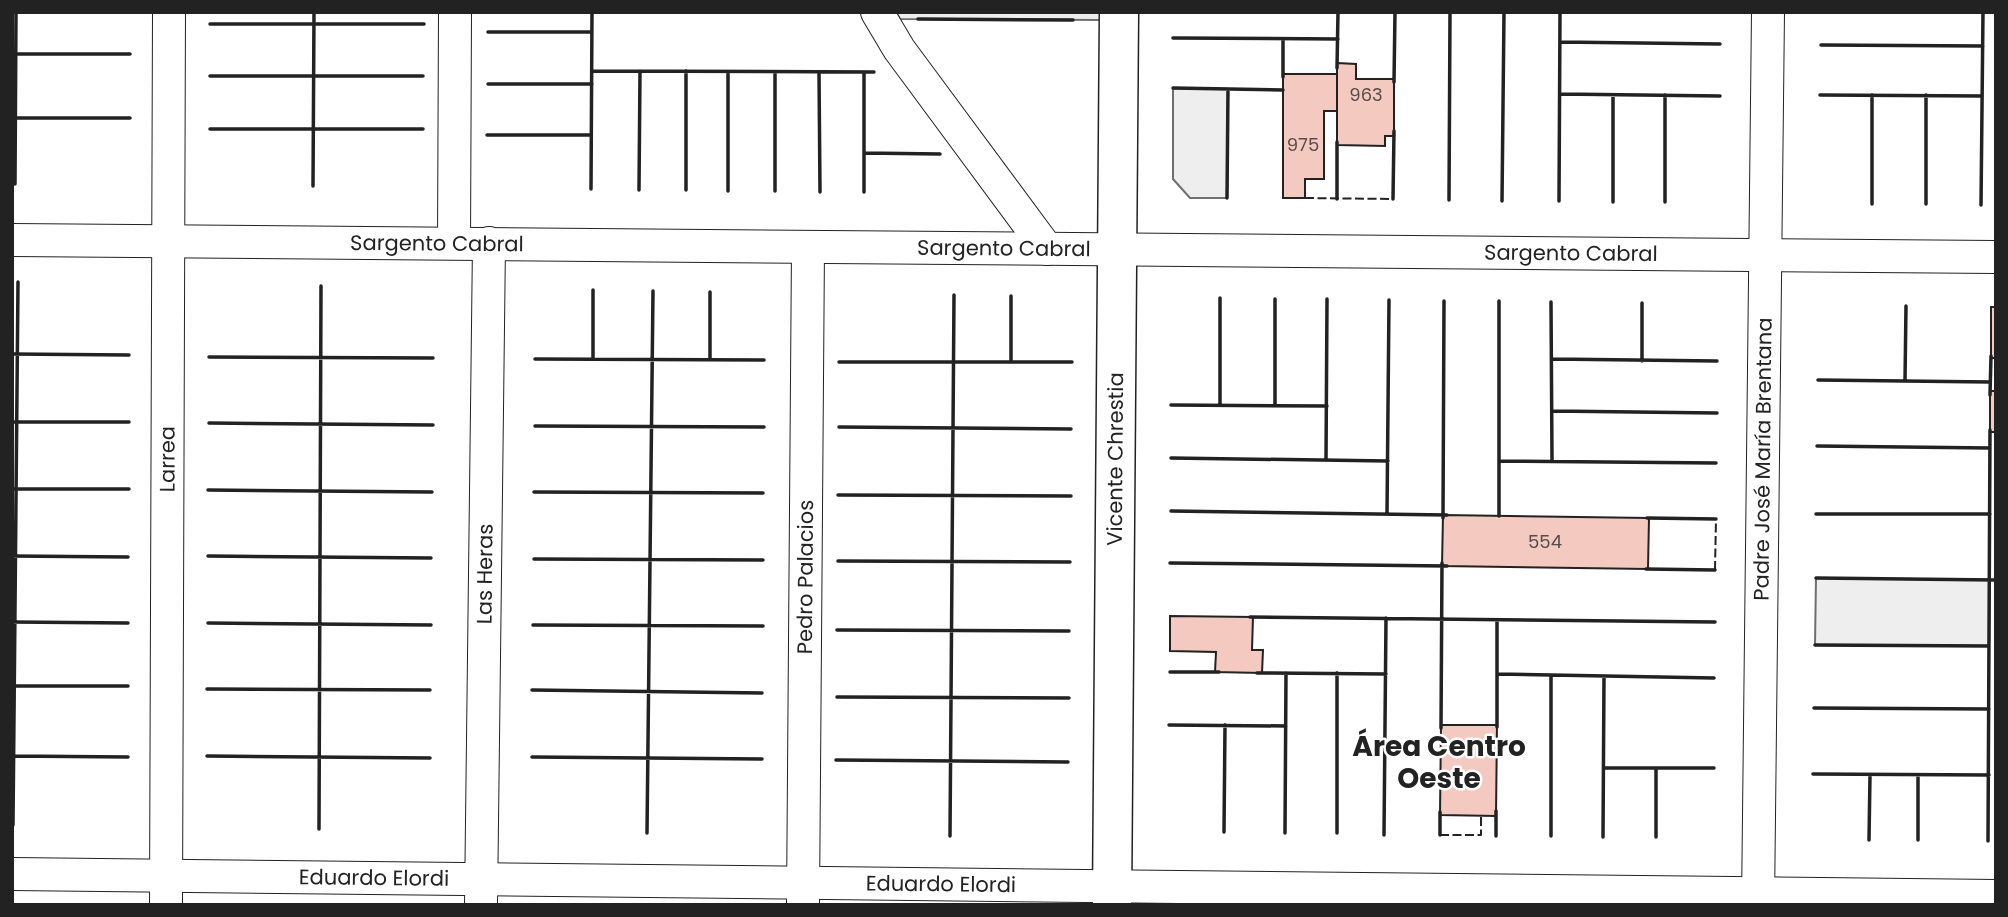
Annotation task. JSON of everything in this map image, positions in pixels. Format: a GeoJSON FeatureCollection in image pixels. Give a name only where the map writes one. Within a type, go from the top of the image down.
{"type":"FeatureCollection","features":[{"type":"Feature","properties":{"kind":"main road","name":"Vicente Chrestia"},"geometry":{"type":"LineString","coordinates":[[1112,896],[1119,12]]}},
{"type":"Feature","properties":{"kind":"street","name":"Larrea"},"geometry":{"type":"LineString","coordinates":[[166,890],[169,12]]}},
{"type":"Feature","properties":{"kind":"street"},"geometry":{"type":"LineString","coordinates":[[454,243],[455,12]]}},
{"type":"Feature","properties":{"kind":"street"},"geometry":{"type":"LineString","coordinates":[[877,12],[899,49],[1047,249]]}},
{"type":"Feature","properties":{"kind":"street","name":"Padre José María Brentana"},"geometry":{"type":"LineString","coordinates":[[1758,899],[1768,12]]}},
{"type":"Feature","properties":{"kind":"street","name":"Sargento Cabral"},"geometry":{"type":"LineString","coordinates":[[12,240],[1996,257]]}},
{"type":"Feature","properties":{"kind":"street","name":"Las Heras"},"geometry":{"type":"LineString","coordinates":[[481,892],[489,243]]}},
{"type":"Feature","properties":{"kind":"street","name":"Pedro Palacios"},"geometry":{"type":"LineString","coordinates":[[803,894],[808,247]]}},
{"type":"Feature","properties":{"kind":"street","name":"Eduardo Elordi"},"geometry":{"type":"LineString","coordinates":[[12,874],[166,890],[1758,899],[1996,896]]}},
{"type":"Feature","properties":{"kind":"shaded area"},"geometry":{"type":"Polygon","coordinates":[[[896,12],[1100,12],[1100,20],[900,19],[896,12]]]}},
{"type":"Feature","properties":{"kind":"shaded area"},"geometry":{"type":"Polygon","coordinates":[[[1173,88],[1228,89],[1227,198],[1190,198],[1173,179],[1173,88]]]}},
{"type":"Feature","properties":{"kind":"shaded area"},"geometry":{"type":"Polygon","coordinates":[[[1816,578],[1990,580],[1989,646],[1815,645],[1816,578]]]}},
{"type":"Feature","properties":{"kind":"building"},"geometry":{"type":"Polygon","coordinates":[[[1337,63],[1356,64],[1356,79],[1394,79],[1394,136],[1385,136],[1385,146],[1337,145],[1337,63]]]}},
{"type":"Feature","properties":{"kind":"building"},"geometry":{"type":"Polygon","coordinates":[[[1283,74],[1337,74],[1337,111],[1324,111],[1324,179],[1305,179],[1305,198],[1283,198],[1283,74]]]}},
{"type":"Feature","properties":{"kind":"building"},"geometry":{"type":"Polygon","coordinates":[[[1991,307],[1996,307],[1996,358],[1991,358],[1991,307]]]}},
{"type":"Feature","properties":{"kind":"building"},"geometry":{"type":"Polygon","coordinates":[[[1990,391],[1996,391],[1996,432],[1990,432],[1990,391]]]}},
{"type":"Feature","properties":{"kind":"building"},"geometry":{"type":"Polygon","coordinates":[[[1443,515],[1649,518],[1648,569],[1442,566],[1443,515]]]}},
{"type":"Feature","properties":{"kind":"building"},"geometry":{"type":"Polygon","coordinates":[[[1170,616],[1253,617],[1252,650],[1263,650],[1262,673],[1215,672],[1216,652],[1170,651],[1170,616]]]}},
{"type":"Feature","properties":{"kind":"building"},"geometry":{"type":"Polygon","coordinates":[[[1441,725],[1497,725],[1496,816],[1440,815],[1441,725]]]}},
{"type":"Feature","properties":{"kind":"fence"},"geometry":{"type":"LineString","coordinates":[[1305,198],[1393,199]]}},
{"type":"Feature","properties":{"kind":"fence"},"geometry":{"type":"LineString","coordinates":[[1715,570],[1716,519]]}},
{"type":"Feature","properties":{"kind":"fence"},"geometry":{"type":"LineString","coordinates":[[1440,835],[1481,835],[1481,816]]}},
{"type":"Feature","properties":{"kind":"wall"},"geometry":{"type":"LineString","coordinates":[[15,184],[16,12]]}},
{"type":"Feature","properties":{"kind":"wall"},"geometry":{"type":"LineString","coordinates":[[313,186],[314,12]]}},
{"type":"Feature","properties":{"kind":"wall"},"geometry":{"type":"LineString","coordinates":[[591,189],[592,12]]}},
{"type":"Feature","properties":{"kind":"wall"},"geometry":{"type":"LineString","coordinates":[[1337,68],[1338,12]]}},
{"type":"Feature","properties":{"kind":"wall"},"geometry":{"type":"LineString","coordinates":[[1394,82],[1395,12]]}},
{"type":"Feature","properties":{"kind":"wall"},"geometry":{"type":"LineString","coordinates":[[1449,200],[1450,12]]}},
{"type":"Feature","properties":{"kind":"wall"},"geometry":{"type":"LineString","coordinates":[[1502,201],[1504,12]]}},
{"type":"Feature","properties":{"kind":"wall"},"geometry":{"type":"LineString","coordinates":[[1559,201],[1560,12]]}},
{"type":"Feature","properties":{"kind":"wall"},"geometry":{"type":"LineString","coordinates":[[1981,205],[1983,12]]}},
{"type":"Feature","properties":{"kind":"wall"},"geometry":{"type":"LineString","coordinates":[[918,19],[1073,20]]}},
{"type":"Feature","properties":{"kind":"wall"},"geometry":{"type":"LineString","coordinates":[[210,24],[424,24]]}},
{"type":"Feature","properties":{"kind":"wall"},"geometry":{"type":"LineString","coordinates":[[488,32],[592,32]]}},
{"type":"Feature","properties":{"kind":"wall"},"geometry":{"type":"LineString","coordinates":[[1173,38],[1338,39]]}},
{"type":"Feature","properties":{"kind":"wall"},"geometry":{"type":"LineString","coordinates":[[1283,39],[1283,77]]}},
{"type":"Feature","properties":{"kind":"wall"},"geometry":{"type":"LineString","coordinates":[[1560,42],[1720,44]]}},
{"type":"Feature","properties":{"kind":"wall"},"geometry":{"type":"LineString","coordinates":[[1821,45],[1983,46]]}},
{"type":"Feature","properties":{"kind":"wall"},"geometry":{"type":"LineString","coordinates":[[12,54],[130,54]]}},
{"type":"Feature","properties":{"kind":"wall"},"geometry":{"type":"LineString","coordinates":[[592,71],[874,72]]}},
{"type":"Feature","properties":{"kind":"wall"},"geometry":{"type":"LineString","coordinates":[[639,190],[640,71]]}},
{"type":"Feature","properties":{"kind":"wall"},"geometry":{"type":"LineString","coordinates":[[686,71],[686,190]]}},
{"type":"Feature","properties":{"kind":"wall"},"geometry":{"type":"LineString","coordinates":[[728,72],[728,191]]}},
{"type":"Feature","properties":{"kind":"wall"},"geometry":{"type":"LineString","coordinates":[[775,72],[775,191]]}},
{"type":"Feature","properties":{"kind":"wall"},"geometry":{"type":"LineString","coordinates":[[819,72],[820,192]]}},
{"type":"Feature","properties":{"kind":"wall"},"geometry":{"type":"LineString","coordinates":[[864,72],[864,192]]}},
{"type":"Feature","properties":{"kind":"wall"},"geometry":{"type":"LineString","coordinates":[[210,76],[423,76]]}},
{"type":"Feature","properties":{"kind":"wall"},"geometry":{"type":"LineString","coordinates":[[488,84],[592,84]]}},
{"type":"Feature","properties":{"kind":"wall"},"geometry":{"type":"LineString","coordinates":[[1173,88],[1283,90]]}},
{"type":"Feature","properties":{"kind":"wall"},"geometry":{"type":"LineString","coordinates":[[1227,198],[1228,89]]}},
{"type":"Feature","properties":{"kind":"wall"},"geometry":{"type":"LineString","coordinates":[[1560,94],[1720,96]]}},
{"type":"Feature","properties":{"kind":"wall"},"geometry":{"type":"LineString","coordinates":[[1613,95],[1613,202]]}},
{"type":"Feature","properties":{"kind":"wall"},"geometry":{"type":"LineString","coordinates":[[1665,95],[1665,202]]}},
{"type":"Feature","properties":{"kind":"wall"},"geometry":{"type":"LineString","coordinates":[[1820,95],[1982,96]]}},
{"type":"Feature","properties":{"kind":"wall"},"geometry":{"type":"LineString","coordinates":[[1872,95],[1872,204]]}},
{"type":"Feature","properties":{"kind":"wall"},"geometry":{"type":"LineString","coordinates":[[1926,95],[1926,204]]}},
{"type":"Feature","properties":{"kind":"wall"},"geometry":{"type":"LineString","coordinates":[[12,118],[130,118]]}},
{"type":"Feature","properties":{"kind":"wall"},"geometry":{"type":"LineString","coordinates":[[210,129],[423,129]]}},
{"type":"Feature","properties":{"kind":"wall"},"geometry":{"type":"LineString","coordinates":[[1393,199],[1394,131]]}},
{"type":"Feature","properties":{"kind":"wall"},"geometry":{"type":"LineString","coordinates":[[487,135],[591,135]]}},
{"type":"Feature","properties":{"kind":"wall"},"geometry":{"type":"LineString","coordinates":[[1337,142],[1337,199]]}},
{"type":"Feature","properties":{"kind":"wall"},"geometry":{"type":"LineString","coordinates":[[864,153],[940,154]]}},
{"type":"Feature","properties":{"kind":"wall"},"geometry":{"type":"LineString","coordinates":[[13,825],[18,282]]}},
{"type":"Feature","properties":{"kind":"wall"},"geometry":{"type":"LineString","coordinates":[[319,829],[321,286]]}},
{"type":"Feature","properties":{"kind":"wall"},"geometry":{"type":"LineString","coordinates":[[593,290],[593,359]]}},
{"type":"Feature","properties":{"kind":"wall"},"geometry":{"type":"LineString","coordinates":[[647,833],[653,291]]}},
{"type":"Feature","properties":{"kind":"wall"},"geometry":{"type":"LineString","coordinates":[[710,292],[710,360]]}},
{"type":"Feature","properties":{"kind":"wall"},"geometry":{"type":"LineString","coordinates":[[950,836],[954,295]]}},
{"type":"Feature","properties":{"kind":"wall"},"geometry":{"type":"LineString","coordinates":[[1011,296],[1011,362]]}},
{"type":"Feature","properties":{"kind":"wall"},"geometry":{"type":"LineString","coordinates":[[1220,298],[1220,405]]}},
{"type":"Feature","properties":{"kind":"wall"},"geometry":{"type":"LineString","coordinates":[[1275,299],[1275,405]]}},
{"type":"Feature","properties":{"kind":"wall"},"geometry":{"type":"LineString","coordinates":[[1326,460],[1327,299]]}},
{"type":"Feature","properties":{"kind":"wall"},"geometry":{"type":"LineString","coordinates":[[1387,514],[1389,300]]}},
{"type":"Feature","properties":{"kind":"wall"},"geometry":{"type":"LineString","coordinates":[[1443,518],[1444,301]]}},
{"type":"Feature","properties":{"kind":"wall"},"geometry":{"type":"LineString","coordinates":[[1499,301],[1499,516]]}},
{"type":"Feature","properties":{"kind":"wall"},"geometry":{"type":"LineString","coordinates":[[1551,302],[1552,461]]}},
{"type":"Feature","properties":{"kind":"wall"},"geometry":{"type":"LineString","coordinates":[[1642,303],[1642,361]]}},
{"type":"Feature","properties":{"kind":"wall"},"geometry":{"type":"LineString","coordinates":[[1905,381],[1906,306]]}},
{"type":"Feature","properties":{"kind":"wall"},"geometry":{"type":"LineString","coordinates":[[12,354],[129,355]]}},
{"type":"Feature","properties":{"kind":"wall"},"geometry":{"type":"LineString","coordinates":[[1990,395],[1991,356]]}},
{"type":"Feature","properties":{"kind":"wall"},"geometry":{"type":"LineString","coordinates":[[209,357],[433,358]]}},
{"type":"Feature","properties":{"kind":"wall"},"geometry":{"type":"LineString","coordinates":[[535,359],[764,360]]}},
{"type":"Feature","properties":{"kind":"wall"},"geometry":{"type":"LineString","coordinates":[[1552,359],[1717,361]]}},
{"type":"Feature","properties":{"kind":"wall"},"geometry":{"type":"LineString","coordinates":[[839,362],[1072,362]]}},
{"type":"Feature","properties":{"kind":"wall"},"geometry":{"type":"LineString","coordinates":[[1818,380],[1990,382]]}},
{"type":"Feature","properties":{"kind":"wall"},"geometry":{"type":"LineString","coordinates":[[1171,405],[1327,406]]}},
{"type":"Feature","properties":{"kind":"wall"},"geometry":{"type":"LineString","coordinates":[[1552,411],[1717,413]]}},
{"type":"Feature","properties":{"kind":"wall"},"geometry":{"type":"LineString","coordinates":[[12,422],[129,422]]}},
{"type":"Feature","properties":{"kind":"wall"},"geometry":{"type":"LineString","coordinates":[[209,423],[433,425]]}},
{"type":"Feature","properties":{"kind":"wall"},"geometry":{"type":"LineString","coordinates":[[535,426],[764,427]]}},
{"type":"Feature","properties":{"kind":"wall"},"geometry":{"type":"LineString","coordinates":[[839,427],[1071,429]]}},
{"type":"Feature","properties":{"kind":"wall"},"geometry":{"type":"LineString","coordinates":[[1988,841],[1990,430]]}},
{"type":"Feature","properties":{"kind":"wall"},"geometry":{"type":"LineString","coordinates":[[1817,446],[1990,448]]}},
{"type":"Feature","properties":{"kind":"wall"},"geometry":{"type":"LineString","coordinates":[[1171,458],[1388,461]]}},
{"type":"Feature","properties":{"kind":"wall"},"geometry":{"type":"LineString","coordinates":[[1499,461],[1716,463]]}},
{"type":"Feature","properties":{"kind":"wall"},"geometry":{"type":"LineString","coordinates":[[12,489],[129,489]]}},
{"type":"Feature","properties":{"kind":"wall"},"geometry":{"type":"LineString","coordinates":[[208,490],[432,492]]}},
{"type":"Feature","properties":{"kind":"wall"},"geometry":{"type":"LineString","coordinates":[[534,492],[763,493]]}},
{"type":"Feature","properties":{"kind":"wall"},"geometry":{"type":"LineString","coordinates":[[838,495],[1071,496]]}},
{"type":"Feature","properties":{"kind":"wall"},"geometry":{"type":"LineString","coordinates":[[1171,511],[1447,515]]}},
{"type":"Feature","properties":{"kind":"wall"},"geometry":{"type":"LineString","coordinates":[[1816,514],[1990,514]]}},
{"type":"Feature","properties":{"kind":"wall"},"geometry":{"type":"LineString","coordinates":[[1647,518],[1716,519]]}},
{"type":"Feature","properties":{"kind":"wall"},"geometry":{"type":"LineString","coordinates":[[12,556],[128,557]]}},
{"type":"Feature","properties":{"kind":"wall"},"geometry":{"type":"LineString","coordinates":[[208,556],[431,558]]}},
{"type":"Feature","properties":{"kind":"wall"},"geometry":{"type":"LineString","coordinates":[[534,559],[763,560]]}},
{"type":"Feature","properties":{"kind":"wall"},"geometry":{"type":"LineString","coordinates":[[838,561],[1070,562]]}},
{"type":"Feature","properties":{"kind":"wall"},"geometry":{"type":"LineString","coordinates":[[1170,563],[1447,566]]}},
{"type":"Feature","properties":{"kind":"wall"},"geometry":{"type":"LineString","coordinates":[[1441,728],[1442,563]]}},
{"type":"Feature","properties":{"kind":"wall"},"geometry":{"type":"LineString","coordinates":[[1646,569],[1715,570]]}},
{"type":"Feature","properties":{"kind":"wall"},"geometry":{"type":"LineString","coordinates":[[1816,578],[1996,580]]}},
{"type":"Feature","properties":{"kind":"wall"},"geometry":{"type":"LineString","coordinates":[[1250,617],[1715,622]]}},
{"type":"Feature","properties":{"kind":"wall"},"geometry":{"type":"LineString","coordinates":[[1384,835],[1386,618]]}},
{"type":"Feature","properties":{"kind":"wall"},"geometry":{"type":"LineString","coordinates":[[1497,620],[1497,727]]}},
{"type":"Feature","properties":{"kind":"wall"},"geometry":{"type":"LineString","coordinates":[[12,622],[128,623]]}},
{"type":"Feature","properties":{"kind":"wall"},"geometry":{"type":"LineString","coordinates":[[208,623],[431,625]]}},
{"type":"Feature","properties":{"kind":"wall"},"geometry":{"type":"LineString","coordinates":[[533,625],[763,626]]}},
{"type":"Feature","properties":{"kind":"wall"},"geometry":{"type":"LineString","coordinates":[[837,630],[1069,631]]}},
{"type":"Feature","properties":{"kind":"wall"},"geometry":{"type":"LineString","coordinates":[[1815,645],[1989,646]]}},
{"type":"Feature","properties":{"kind":"wall"},"geometry":{"type":"LineString","coordinates":[[1170,672],[1219,672]]}},
{"type":"Feature","properties":{"kind":"wall"},"geometry":{"type":"LineString","coordinates":[[1257,673],[1386,674]]}},
{"type":"Feature","properties":{"kind":"wall"},"geometry":{"type":"LineString","coordinates":[[1285,833],[1286,673]]}},
{"type":"Feature","properties":{"kind":"wall"},"geometry":{"type":"LineString","coordinates":[[1337,673],[1337,833]]}},
{"type":"Feature","properties":{"kind":"wall"},"geometry":{"type":"LineString","coordinates":[[1497,674],[1714,678]]}},
{"type":"Feature","properties":{"kind":"wall"},"geometry":{"type":"LineString","coordinates":[[1551,675],[1551,836]]}},
{"type":"Feature","properties":{"kind":"wall"},"geometry":{"type":"LineString","coordinates":[[1603,837],[1604,676]]}},
{"type":"Feature","properties":{"kind":"wall"},"geometry":{"type":"LineString","coordinates":[[12,686],[128,686]]}},
{"type":"Feature","properties":{"kind":"wall"},"geometry":{"type":"LineString","coordinates":[[207,689],[430,690]]}},
{"type":"Feature","properties":{"kind":"wall"},"geometry":{"type":"LineString","coordinates":[[532,690],[762,693]]}},
{"type":"Feature","properties":{"kind":"wall"},"geometry":{"type":"LineString","coordinates":[[837,697],[1069,698]]}},
{"type":"Feature","properties":{"kind":"wall"},"geometry":{"type":"LineString","coordinates":[[1814,708],[1989,709]]}},
{"type":"Feature","properties":{"kind":"wall"},"geometry":{"type":"LineString","coordinates":[[1169,725],[1286,726]]}},
{"type":"Feature","properties":{"kind":"wall"},"geometry":{"type":"LineString","coordinates":[[1224,832],[1225,725]]}},
{"type":"Feature","properties":{"kind":"wall"},"geometry":{"type":"LineString","coordinates":[[12,756],[128,757]]}},
{"type":"Feature","properties":{"kind":"wall"},"geometry":{"type":"LineString","coordinates":[[207,756],[430,758]]}},
{"type":"Feature","properties":{"kind":"wall"},"geometry":{"type":"LineString","coordinates":[[532,757],[762,759]]}},
{"type":"Feature","properties":{"kind":"wall"},"geometry":{"type":"LineString","coordinates":[[836,760],[1068,762]]}},
{"type":"Feature","properties":{"kind":"wall"},"geometry":{"type":"LineString","coordinates":[[1604,768],[1714,768]]}},
{"type":"Feature","properties":{"kind":"wall"},"geometry":{"type":"LineString","coordinates":[[1656,768],[1656,837]]}},
{"type":"Feature","properties":{"kind":"wall"},"geometry":{"type":"LineString","coordinates":[[1813,774],[1989,775]]}},
{"type":"Feature","properties":{"kind":"wall"},"geometry":{"type":"LineString","coordinates":[[1869,840],[1870,775]]}},
{"type":"Feature","properties":{"kind":"wall"},"geometry":{"type":"LineString","coordinates":[[1918,775],[1918,840]]}},
{"type":"Feature","properties":{"kind":"wall"},"geometry":{"type":"LineString","coordinates":[[1496,811],[1496,836]]}},
{"type":"Feature","properties":{"kind":"wall"},"geometry":{"type":"LineString","coordinates":[[1440,812],[1440,835]]}},
{"type":"Feature","properties":{"kind":"district","name":"Área Centro Oeste"},"geometry":{"type":"Point","coordinates":[1439,762]}}]}
